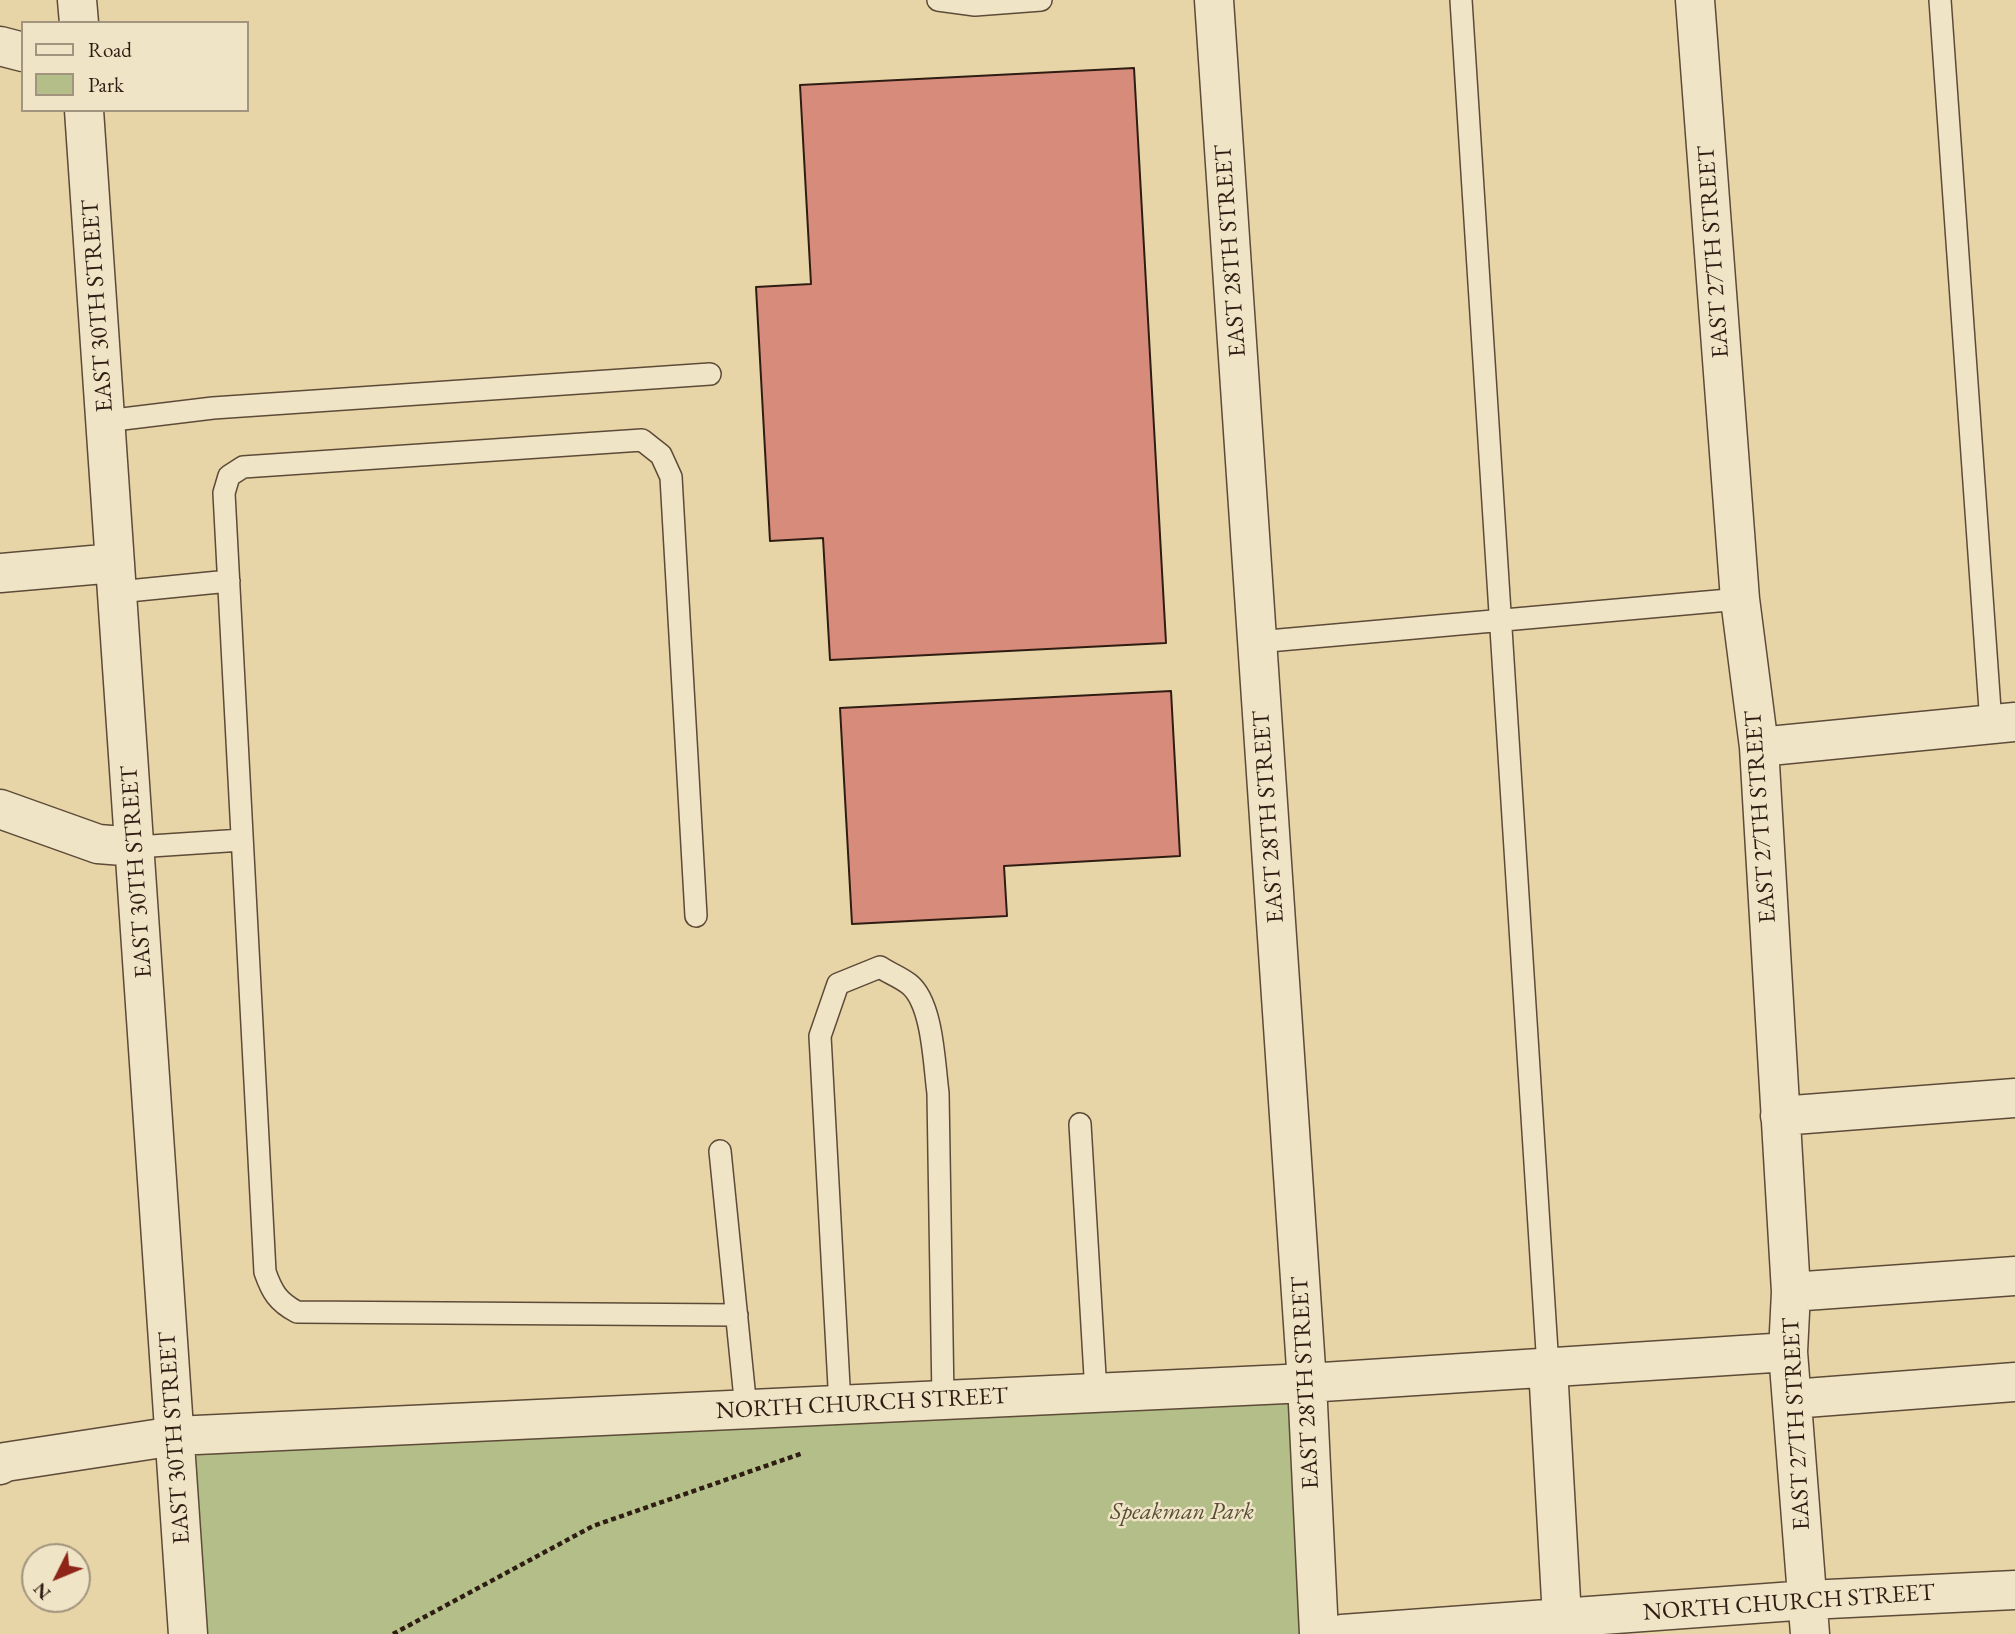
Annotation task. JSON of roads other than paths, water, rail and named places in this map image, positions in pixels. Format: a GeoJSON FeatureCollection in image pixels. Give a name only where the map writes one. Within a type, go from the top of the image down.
{"type":"FeatureCollection","features":[{"type":"Feature","properties":{"kind":"street"},"geometry":{"type":"LineString","coordinates":[[77,0],[79,21]]}},
{"type":"Feature","properties":{"kind":"street","name":"EAST 28TH STREET"},"geometry":{"type":"LineString","coordinates":[[1214,0],[1307,1383],[1319,1634]]}},
{"type":"Feature","properties":{"kind":"street","name":"EAST 27TH STREET"},"geometry":{"type":"LineString","coordinates":[[1695,0],[1740,599],[1759,747],[1791,1292],[1788,1352],[1809,1617]]}},
{"type":"Feature","properties":{"kind":"street"},"geometry":{"type":"LineString","coordinates":[[0,46],[21,51]]}},
{"type":"Feature","properties":{"kind":"street","name":"EAST 30TH STREET"},"geometry":{"type":"LineString","coordinates":[[84,112],[188,1634]]}},
{"type":"Feature","properties":{"kind":"street"},"geometry":{"type":"LineString","coordinates":[[0,573],[116,578]]}},
{"type":"Feature","properties":{"kind":"street"},"geometry":{"type":"LineString","coordinates":[[1759,747],[2003,723]]}},
{"type":"Feature","properties":{"kind":"street"},"geometry":{"type":"LineString","coordinates":[[0,809],[98,844],[136,847]]}},
{"type":"Feature","properties":{"kind":"street"},"geometry":{"type":"LineString","coordinates":[[1780,1116],[2015,1098]]}},
{"type":"Feature","properties":{"kind":"street"},"geometry":{"type":"LineString","coordinates":[[1791,1292],[2015,1276]]}},
{"type":"Feature","properties":{"kind":"street","name":"NORTH CHURCH STREET"},"geometry":{"type":"LineString","coordinates":[[0,1465],[5,1462],[176,1436],[1307,1383],[1788,1352]]}},
{"type":"Feature","properties":{"kind":"street"},"geometry":{"type":"LineString","coordinates":[[1548,1367],[1562,1618]]}},
{"type":"Feature","properties":{"kind":"street"},"geometry":{"type":"LineString","coordinates":[[1792,1399],[2015,1382]]}},
{"type":"Feature","properties":{"kind":"street","name":"NORTH CHURCH STREET"},"geometry":{"type":"LineString","coordinates":[[1342,1634],[1562,1618],[1809,1617],[2015,1590]]}},
{"type":"Feature","properties":{"kind":"lane"},"geometry":{"type":"LineString","coordinates":[[938,0],[975,5],[1041,0]]}},
{"type":"Feature","properties":{"kind":"lane"},"geometry":{"type":"LineString","coordinates":[[1461,0],[1548,1367]]}},
{"type":"Feature","properties":{"kind":"lane"},"geometry":{"type":"LineString","coordinates":[[1940,0],[2003,723]]}},
{"type":"Feature","properties":{"kind":"lane"},"geometry":{"type":"LineString","coordinates":[[106,421],[213,408],[710,374]]}},
{"type":"Feature","properties":{"kind":"lane"},"geometry":{"type":"LineString","coordinates":[[696,916],[671,477],[661,455],[642,440],[243,467],[229,476],[224,494],[242,840],[265,1272],[272,1292],[281,1304],[297,1312],[737,1315]]}},
{"type":"Feature","properties":{"kind":"lane"},"geometry":{"type":"LineString","coordinates":[[116,578],[229,581]]}},
{"type":"Feature","properties":{"kind":"lane"},"geometry":{"type":"LineString","coordinates":[[1257,642],[1740,599]]}},
{"type":"Feature","properties":{"kind":"lane"},"geometry":{"type":"LineString","coordinates":[[136,847],[242,840]]}},
{"type":"Feature","properties":{"kind":"lane"},"geometry":{"type":"LineString","coordinates":[[841,1405],[820,1037],[838,984],[880,967],[911,985],[926,1009],[933,1056],[938,1093],[943,1400]]}},
{"type":"Feature","properties":{"kind":"lane"},"geometry":{"type":"LineString","coordinates":[[1080,1124],[1096,1393]]}},
{"type":"Feature","properties":{"kind":"lane"},"geometry":{"type":"LineString","coordinates":[[720,1151],[746,1409]]}},
{"type":"Feature","properties":{"kind":"park label","name":"Speakman Park"},"geometry":{"type":"Point","coordinates":[1182,1512]}}]}
